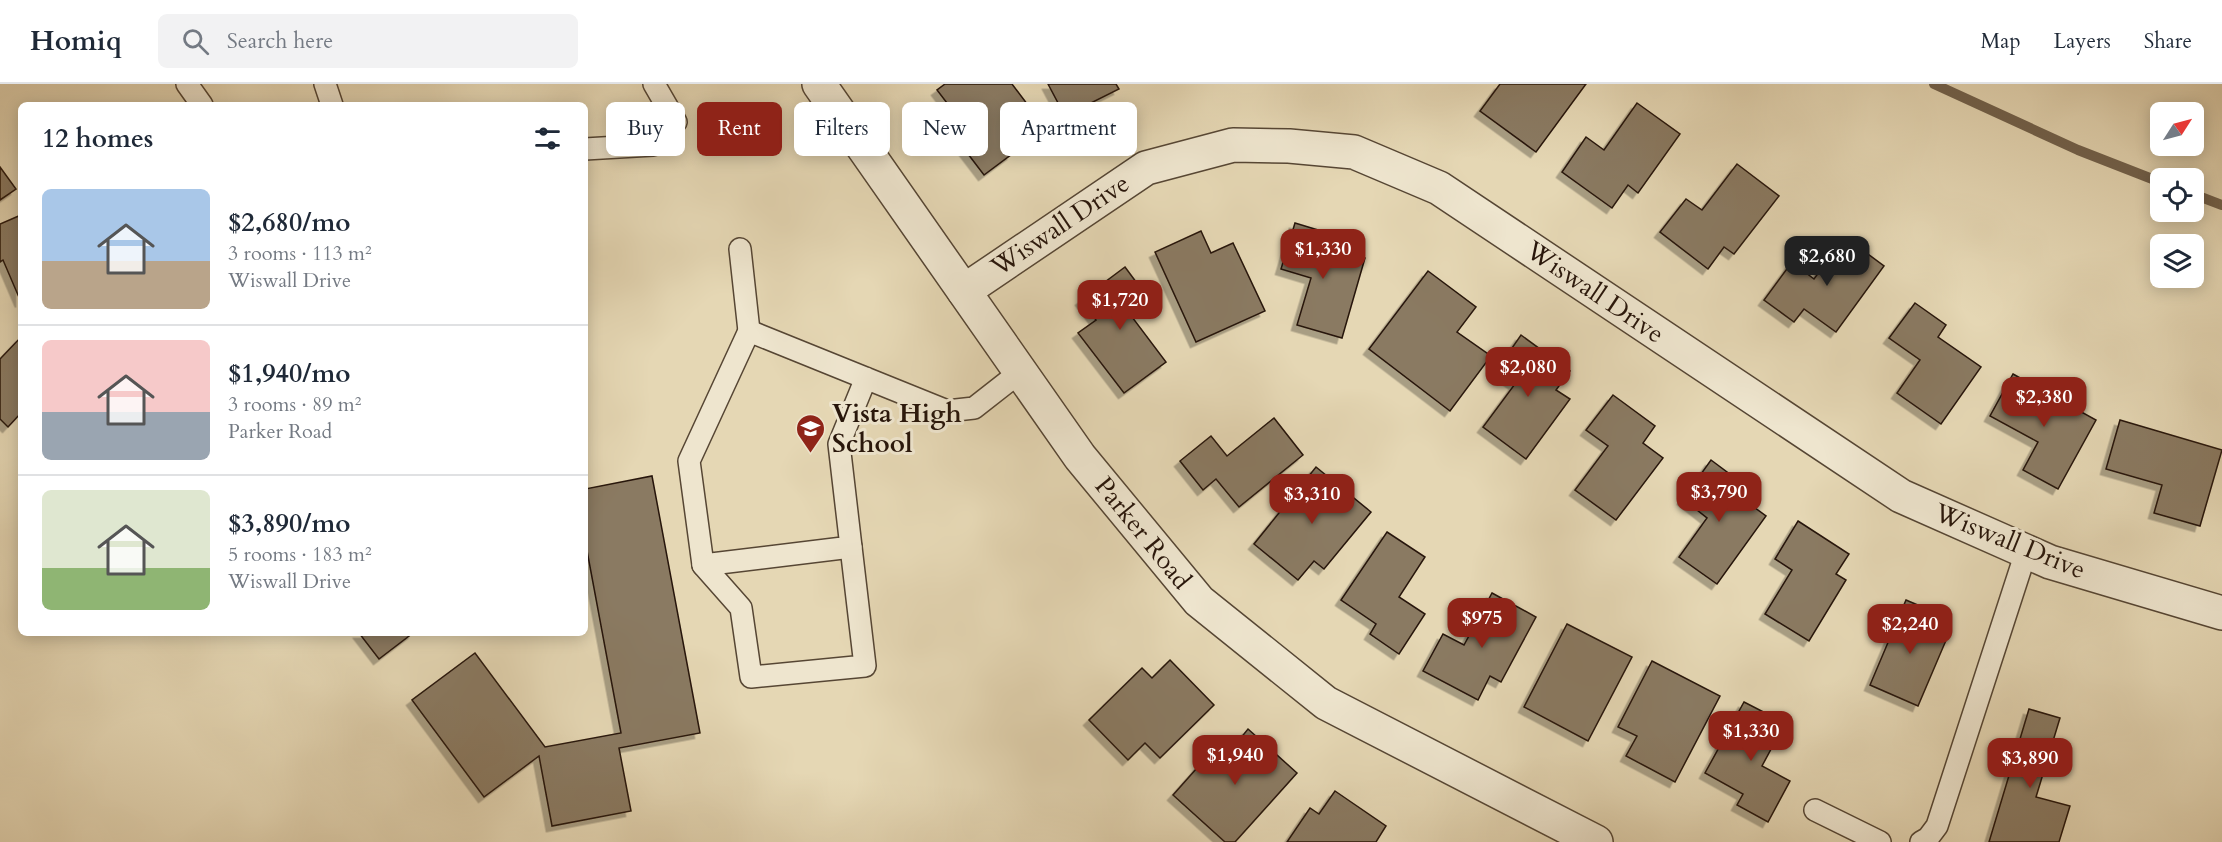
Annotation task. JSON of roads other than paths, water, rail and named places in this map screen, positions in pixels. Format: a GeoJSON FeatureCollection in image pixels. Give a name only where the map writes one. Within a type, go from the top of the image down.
{"type":"FeatureCollection","features":[{"type":"Feature","properties":{"kind":"street","name":"Parker Road"},"geometry":{"type":"LineString","coordinates":[[819,84],[1080,456],[1199,601],[1326,703],[1596,842]]}},
{"type":"Feature","properties":{"kind":"street","name":"Wiswall Drive"},"geometry":{"type":"LineString","coordinates":[[964,291],[1146,168],[1233,145],[1289,146],[1354,152],[1439,189],[1900,496],[2050,562],[2222,613]]}},
{"type":"Feature","properties":{"kind":"lane"},"geometry":{"type":"LineString","coordinates":[[187,84],[200,102]]}},
{"type":"Feature","properties":{"kind":"lane"},"geometry":{"type":"LineString","coordinates":[[325,84],[331,102]]}},
{"type":"Feature","properties":{"kind":"lane"},"geometry":{"type":"LineString","coordinates":[[588,149],[653,145],[676,122],[654,84]]}},
{"type":"Feature","properties":{"kind":"lane"},"geometry":{"type":"LineString","coordinates":[[740,249],[748,331],[689,461],[703,565],[741,608],[751,677],[865,666],[838,444],[866,378]]}},
{"type":"Feature","properties":{"kind":"lane"},"geometry":{"type":"LineString","coordinates":[[748,331],[947,411],[974,408],[1020,372]]}},
{"type":"Feature","properties":{"kind":"lane"},"geometry":{"type":"LineString","coordinates":[[703,565],[851,547]]}},
{"type":"Feature","properties":{"kind":"lane"},"geometry":{"type":"LineString","coordinates":[[1922,842],[1937,826],[2026,552]]}},
{"type":"Feature","properties":{"kind":"lane"},"geometry":{"type":"LineString","coordinates":[[1815,810],[1880,842]]}},
{"type":"Feature","properties":{"kind":"waterway"},"geometry":{"type":"LineString","coordinates":[[1934,84],[2078,150],[2150,178]]}},
{"type":"Feature","properties":{"kind":"waterway"},"geometry":{"type":"LineString","coordinates":[[2204,198],[2222,205]]}},
{"type":"Feature","properties":{"kind":"place","name":"Vista High School"},"geometry":{"type":"Point","coordinates":[811,454]}}]}
